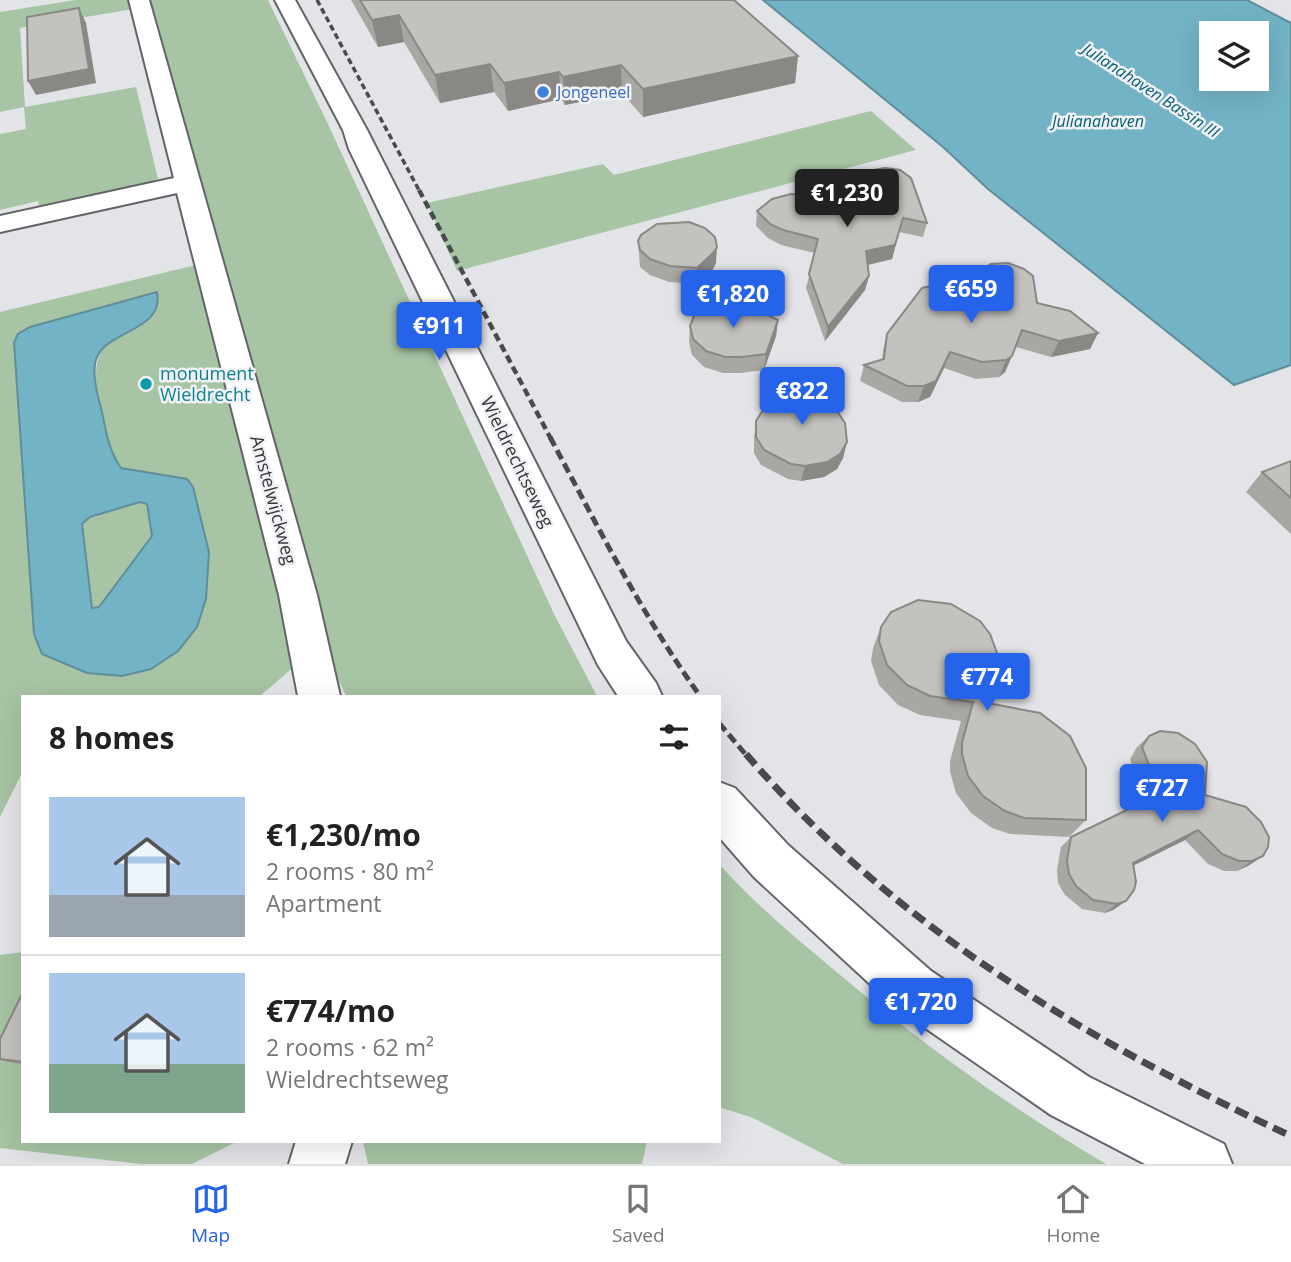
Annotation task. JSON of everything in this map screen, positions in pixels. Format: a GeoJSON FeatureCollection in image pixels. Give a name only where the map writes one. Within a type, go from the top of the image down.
{"type":"FeatureCollection","features":[{"type":"Feature","properties":{"kind":"street","name":"Amstelwijckweg"},"geometry":{"type":"LineString","coordinates":[[139,0],[298,595],[319,695]]}},
{"type":"Feature","properties":{"kind":"street","name":"Wieldrechtseweg"},"geometry":{"type":"LineString","coordinates":[[285,0],[355,130],[611,653],[640,695]]}},
{"type":"Feature","properties":{"kind":"street"},"geometry":{"type":"LineString","coordinates":[[0,223],[188,183]]}},
{"type":"Feature","properties":{"kind":"street"},"geometry":{"type":"LineString","coordinates":[[721,805],[771,861],[913,989],[1070,1096],[1204,1164]]}},
{"type":"Feature","properties":{"kind":"street"},"geometry":{"type":"LineString","coordinates":[[317,1164],[323,1143]]}},
{"type":"Feature","properties":{"kind":"green space"},"geometry":{"type":"Polygon","coordinates":[[[75,0],[131,0],[133,9],[20,28],[25,107],[136,87],[158,179],[142,187],[40,211],[38,201],[0,210],[0,134],[26,129],[24,107],[0,112],[0,12],[75,0]]]}},
{"type":"Feature","properties":{"kind":"green space"},"geometry":{"type":"Polygon","coordinates":[[[149,0],[268,0],[554,614],[596,695],[346,695],[333,668],[149,0]]]}},
{"type":"Feature","properties":{"kind":"green space"},"geometry":{"type":"Polygon","coordinates":[[[871,111],[916,150],[457,271],[427,203],[603,164],[614,175],[871,111]]]}},
{"type":"Feature","properties":{"kind":"green space"},"geometry":{"type":"Polygon","coordinates":[[[196,265],[296,665],[261,695],[21,695],[21,775],[0,817],[0,312],[196,265]],[[154,314],[14,343],[34,634],[43,654],[122,676],[151,669],[178,651],[187,479],[121,468],[115,458],[99,408],[96,373],[98,358],[104,348],[154,314]]]}},
{"type":"Feature","properties":{"kind":"green space"},"geometry":{"type":"Polygon","coordinates":[[[140,502],[147,504],[152,535],[99,608],[92,608],[81,524],[90,518],[140,502]]]}},
{"type":"Feature","properties":{"kind":"green space"},"geometry":{"type":"Polygon","coordinates":[[[721,866],[789,932],[898,1022],[1000,1096],[1106,1164],[843,1164],[753,1118],[721,1108],[721,866]]]}},
{"type":"Feature","properties":{"kind":"green space"},"geometry":{"type":"Polygon","coordinates":[[[21,952],[21,1143],[234,1143],[192,1164],[141,1164],[0,1148],[0,955],[21,952]]]}},
{"type":"Feature","properties":{"kind":"green space"},"geometry":{"type":"Polygon","coordinates":[[[363,1143],[647,1143],[642,1164],[368,1164],[363,1143]]]}},
{"type":"Feature","properties":{"kind":"water","name":"Julianahaven"},"geometry":{"type":"Polygon","coordinates":[[[763,0],[1247,0],[1291,23],[1291,365],[1234,385],[988,189],[943,147],[763,0]]]}},
{"type":"Feature","properties":{"kind":"water"},"geometry":{"type":"Polygon","coordinates":[[[157,292],[157,306],[151,316],[108,344],[99,353],[95,364],[96,388],[117,462],[121,468],[187,479],[193,487],[209,552],[206,599],[197,627],[178,651],[151,669],[122,676],[87,673],[42,654],[34,634],[14,343],[18,334],[30,327],[157,292]],[[140,502],[90,517],[82,524],[92,608],[99,607],[152,536],[147,504],[140,502]]]}},
{"type":"Feature","properties":{"kind":"building"},"geometry":{"type":"Polygon","coordinates":[[[360,0],[734,0],[798,56],[643,89],[621,65],[563,77],[559,72],[504,83],[490,64],[435,75],[399,15],[372,20],[360,0]]]}},
{"type":"Feature","properties":{"kind":"building"},"geometry":{"type":"Polygon","coordinates":[[[79,8],[89,69],[28,81],[27,17],[79,8]]]}},
{"type":"Feature","properties":{"kind":"building"},"geometry":{"type":"Polygon","coordinates":[[[874,170],[900,170],[911,178],[927,223],[903,218],[895,245],[866,251],[869,276],[828,327],[809,274],[818,239],[783,230],[770,224],[757,211],[772,199],[791,194],[816,196],[832,181],[862,179],[874,170]]]}},
{"type":"Feature","properties":{"kind":"building"},"geometry":{"type":"Polygon","coordinates":[[[689,222],[705,228],[715,237],[717,247],[697,268],[670,266],[650,259],[640,250],[638,241],[641,235],[657,224],[689,222]]]}},
{"type":"Feature","properties":{"kind":"building"},"geometry":{"type":"Polygon","coordinates":[[[1008,263],[1033,276],[1037,303],[1070,311],[1098,333],[1059,341],[1022,330],[1012,356],[1006,360],[982,362],[950,352],[936,381],[924,386],[907,386],[864,365],[884,359],[887,334],[922,288],[941,284],[974,292],[985,268],[991,264],[1008,263]]]}},
{"type":"Feature","properties":{"kind":"building"},"geometry":{"type":"Polygon","coordinates":[[[707,302],[747,305],[778,320],[766,354],[725,357],[706,351],[693,339],[690,326],[694,316],[707,302]]]}},
{"type":"Feature","properties":{"kind":"building"},"geometry":{"type":"Polygon","coordinates":[[[813,375],[845,423],[847,442],[840,454],[827,462],[805,466],[791,464],[764,450],[756,437],[756,421],[763,410],[813,375]]]}},
{"type":"Feature","properties":{"kind":"building"},"geometry":{"type":"Polygon","coordinates":[[[1291,461],[1291,498],[1262,472],[1291,461]]]}},
{"type":"Feature","properties":{"kind":"building"},"geometry":{"type":"Polygon","coordinates":[[[918,600],[951,604],[980,621],[990,634],[997,653],[987,703],[1040,713],[1070,736],[1086,768],[1086,820],[1024,818],[1005,811],[983,796],[968,776],[962,754],[962,743],[973,702],[930,696],[907,685],[887,665],[879,641],[881,627],[891,612],[918,600]]]}},
{"type":"Feature","properties":{"kind":"building"},"geometry":{"type":"Polygon","coordinates":[[[1160,731],[1178,733],[1195,744],[1207,762],[1205,795],[1246,807],[1261,822],[1269,837],[1268,847],[1263,856],[1252,861],[1239,861],[1222,854],[1198,830],[1133,863],[1136,882],[1126,901],[1117,904],[1093,900],[1076,886],[1069,874],[1067,861],[1071,837],[1160,794],[1142,747],[1149,736],[1160,731]]]}},
{"type":"Feature","properties":{"kind":"building"},"geometry":{"type":"Polygon","coordinates":[[[21,996],[21,1062],[0,1059],[0,1039],[21,996]]]}},
{"type":"Feature","properties":{"kind":"railway"},"geometry":{"type":"LineString","coordinates":[[317,0],[420,192]]}},
{"type":"Feature","properties":{"kind":"railway"},"geometry":{"type":"LineString","coordinates":[[419,190],[551,439]]}},
{"type":"Feature","properties":{"kind":"railway"},"geometry":{"type":"LineString","coordinates":[[550,437],[639,602],[699,695]]}},
{"type":"Feature","properties":{"kind":"railway"},"geometry":{"type":"LineString","coordinates":[[721,725],[747,756]]}},
{"type":"Feature","properties":{"kind":"railway"},"geometry":{"type":"LineString","coordinates":[[746,754],[804,816],[865,873],[997,974],[1068,1019],[1141,1060],[1291,1136]]}},
{"type":"Feature","properties":{"kind":"place","name":"Jongeneel"},"geometry":{"type":"Point","coordinates":[543,92]}},
{"type":"Feature","properties":{"kind":"place","name":"monument Wieldrecht"},"geometry":{"type":"Point","coordinates":[146,384]}},
{"type":"Feature","properties":{"kind":"water label","name":"Julianahaven Bassin III"},"geometry":{"type":"Point","coordinates":[1151,90]}}]}
